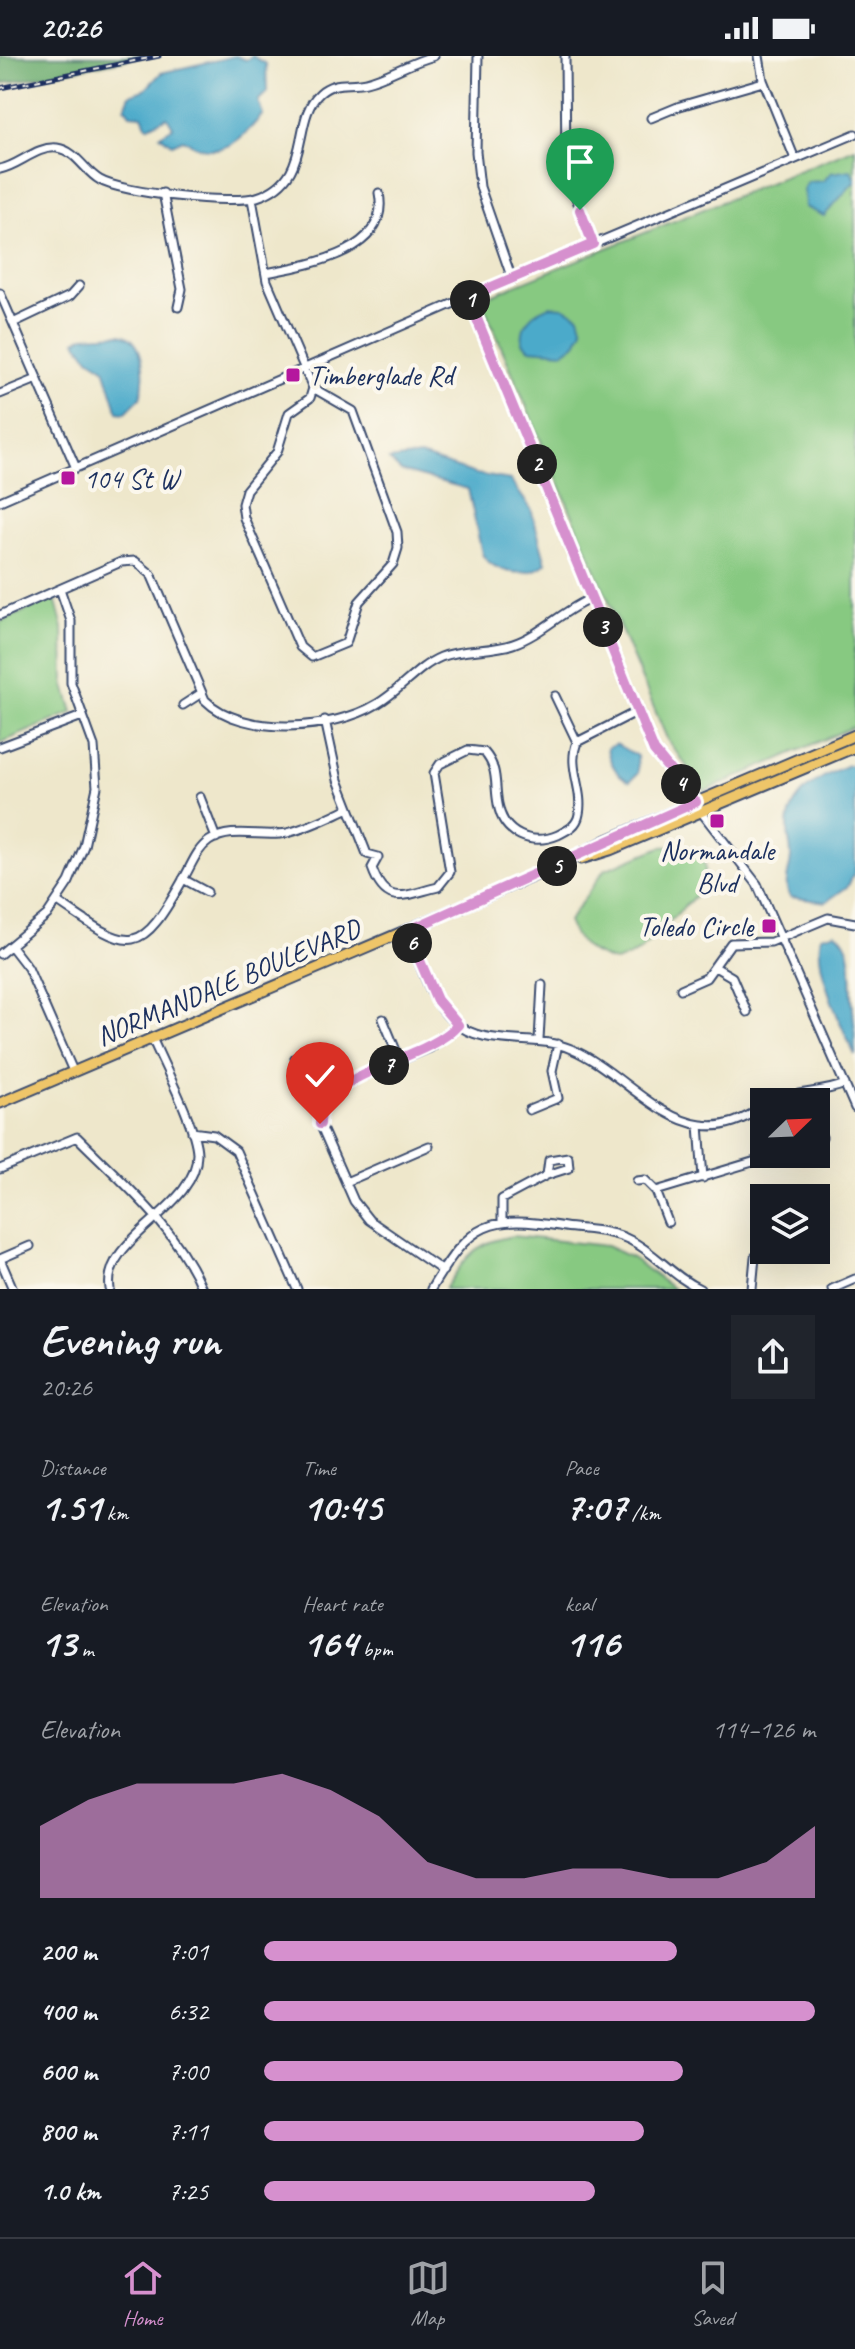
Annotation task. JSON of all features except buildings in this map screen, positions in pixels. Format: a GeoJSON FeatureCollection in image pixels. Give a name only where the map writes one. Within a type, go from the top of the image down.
{"type":"FeatureCollection","features":[{"type":"Feature","properties":{"kind":"main road","name":"NORMANDALE BOULEVARD"},"geometry":{"type":"LineString","coordinates":[[0,1103],[407,931],[562,864],[607,840],[855,735]]}},
{"type":"Feature","properties":{"kind":"main road","name":"NORMANDALE BOULEVARD"},"geometry":{"type":"LineString","coordinates":[[562,864],[610,850],[855,747]]}},
{"type":"Feature","properties":{"kind":"street"},"geometry":{"type":"LineString","coordinates":[[0,169],[37,151],[62,145],[107,184],[229,201],[252,199],[276,187],[292,168],[303,141],[308,111],[317,95],[333,85],[369,82],[400,66],[434,56]]}},
{"type":"Feature","properties":{"kind":"street"},"geometry":{"type":"LineString","coordinates":[[478,56],[476,152],[480,187],[512,279]]}},
{"type":"Feature","properties":{"kind":"street"},"geometry":{"type":"LineString","coordinates":[[565,56],[566,170],[593,244]]}},
{"type":"Feature","properties":{"kind":"street"},"geometry":{"type":"LineString","coordinates":[[759,56],[763,82],[795,159]]}},
{"type":"Feature","properties":{"kind":"street"},"geometry":{"type":"LineString","coordinates":[[651,118],[763,82]]}},
{"type":"Feature","properties":{"kind":"street"},"geometry":{"type":"LineString","coordinates":[[311,86],[317,95]]}},
{"type":"Feature","properties":{"kind":"street"},"geometry":{"type":"LineString","coordinates":[[0,501],[307,371],[468,297],[855,134]]}},
{"type":"Feature","properties":{"kind":"street"},"geometry":{"type":"LineString","coordinates":[[163,193],[182,289],[178,307]]}},
{"type":"Feature","properties":{"kind":"street"},"geometry":{"type":"LineString","coordinates":[[266,273],[319,262],[367,235],[381,216],[379,193]]}},
{"type":"Feature","properties":{"kind":"street"},"geometry":{"type":"LineString","coordinates":[[252,199],[266,273],[313,388],[310,398],[289,413],[277,452],[246,490],[242,504],[244,518],[300,647],[307,655],[318,657],[346,643],[359,602],[393,564],[398,540],[353,411],[313,388]]}},
{"type":"Feature","properties":{"kind":"street"},"geometry":{"type":"LineString","coordinates":[[13,323],[70,296],[79,286]]}},
{"type":"Feature","properties":{"kind":"street"},"geometry":{"type":"LineString","coordinates":[[0,293],[76,468]]}},
{"type":"Feature","properties":{"kind":"street"},"geometry":{"type":"LineString","coordinates":[[468,297],[654,751],[757,884],[855,1108]]}},
{"type":"Feature","properties":{"kind":"street"},"geometry":{"type":"LineString","coordinates":[[0,394],[37,379]]}},
{"type":"Feature","properties":{"kind":"street"},"geometry":{"type":"LineString","coordinates":[[0,615],[128,561],[142,564],[151,574],[200,694],[233,719],[297,725],[368,709],[442,657],[500,648],[527,638],[562,612],[592,598]]}},
{"type":"Feature","properties":{"kind":"street"},"geometry":{"type":"LineString","coordinates":[[0,954],[58,902],[77,864],[97,787],[97,760],[71,683],[71,621],[60,589]]}},
{"type":"Feature","properties":{"kind":"street"},"geometry":{"type":"LineString","coordinates":[[183,705],[200,694]]}},
{"type":"Feature","properties":{"kind":"street"},"geometry":{"type":"LineString","coordinates":[[325,720],[333,763],[349,808],[367,854],[378,857],[372,868],[380,886],[391,895],[404,896],[443,884],[450,872],[434,773],[440,764],[473,749],[484,752],[493,765],[498,807],[518,835],[546,840],[572,828],[580,814],[572,758],[577,742],[555,696]]}},
{"type":"Feature","properties":{"kind":"street"},"geometry":{"type":"LineString","coordinates":[[577,742],[638,711]]}},
{"type":"Feature","properties":{"kind":"street"},"geometry":{"type":"LineString","coordinates":[[0,747],[82,716]]}},
{"type":"Feature","properties":{"kind":"street"},"geometry":{"type":"LineString","coordinates":[[200,797],[216,838]]}},
{"type":"Feature","properties":{"kind":"street"},"geometry":{"type":"LineString","coordinates":[[58,902],[108,936],[136,938],[160,922],[203,847],[216,838],[230,834],[285,833],[349,808]]}},
{"type":"Feature","properties":{"kind":"street"},"geometry":{"type":"LineString","coordinates":[[183,879],[207,892]]}},
{"type":"Feature","properties":{"kind":"street"},"geometry":{"type":"LineString","coordinates":[[681,989],[706,978],[722,950],[731,943],[762,944],[828,918],[855,923]]}},
{"type":"Feature","properties":{"kind":"street"},"geometry":{"type":"LineString","coordinates":[[407,931],[437,1000],[458,1025],[489,1038],[558,1044],[606,1068],[667,1112],[699,1125],[728,1124],[750,1114]]}},
{"type":"Feature","properties":{"kind":"street"},"geometry":{"type":"LineString","coordinates":[[11,946],[34,980],[73,1071]]}},
{"type":"Feature","properties":{"kind":"street"},"geometry":{"type":"LineString","coordinates":[[715,967],[732,977],[747,1012]]}},
{"type":"Feature","properties":{"kind":"street"},"geometry":{"type":"LineString","coordinates":[[539,1040],[542,985]]}},
{"type":"Feature","properties":{"kind":"street"},"geometry":{"type":"LineString","coordinates":[[383,1019],[400,1060]]}},
{"type":"Feature","properties":{"kind":"street"},"geometry":{"type":"LineString","coordinates":[[443,1271],[369,1220],[346,1182],[320,1124],[326,1098],[336,1087],[441,1041],[458,1025]]}},
{"type":"Feature","properties":{"kind":"street"},"geometry":{"type":"LineString","coordinates":[[110,1289],[114,1262],[193,1174],[197,1153],[192,1132],[152,1038]]}},
{"type":"Feature","properties":{"kind":"street"},"geometry":{"type":"LineString","coordinates":[[529,1110],[558,1098],[552,1071],[558,1044]]}},
{"type":"Feature","properties":{"kind":"street"},"geometry":{"type":"LineString","coordinates":[[295,1058],[306,1082],[326,1098]]}},
{"type":"Feature","properties":{"kind":"street"},"geometry":{"type":"LineString","coordinates":[[829,1088],[845,1084]]}},
{"type":"Feature","properties":{"kind":"street"},"geometry":{"type":"LineString","coordinates":[[699,1125],[703,1178]]}},
{"type":"Feature","properties":{"kind":"street"},"geometry":{"type":"LineString","coordinates":[[192,1132],[214,1135],[236,1151],[297,1289]]}},
{"type":"Feature","properties":{"kind":"street"},"geometry":{"type":"LineString","coordinates":[[0,1169],[77,1137],[179,1243],[202,1289]]}},
{"type":"Feature","properties":{"kind":"street"},"geometry":{"type":"LineString","coordinates":[[346,1182],[429,1146]]}},
{"type":"Feature","properties":{"kind":"street"},"geometry":{"type":"LineString","coordinates":[[656,1191],[750,1163]]}},
{"type":"Feature","properties":{"kind":"street"},"geometry":{"type":"LineString","coordinates":[[502,1221],[502,1199],[547,1175]]}},
{"type":"Feature","properties":{"kind":"street"},"geometry":{"type":"LineString","coordinates":[[637,1181],[645,1180],[656,1191],[668,1222]]}},
{"type":"Feature","properties":{"kind":"street"},"geometry":{"type":"LineString","coordinates":[[431,1289],[467,1239],[487,1225],[522,1220],[627,1238],[673,1274],[700,1289]]}},
{"type":"Feature","properties":{"kind":"street"},"geometry":{"type":"LineString","coordinates":[[13,1289],[0,1259],[30,1246]]}},
{"type":"Feature","properties":{"kind":"street"},"geometry":{"type":"LineString","coordinates":[[752,1289],[754,1264]]}},
{"type":"Feature","properties":{"kind":"street"},"geometry":{"type":"LineString","coordinates":[[832,1289],[855,1279]]}},
{"type":"Feature","properties":{"kind":"green space"},"geometry":{"type":"Polygon","coordinates":[[[0,56],[144,56],[0,84],[0,56]]]}},
{"type":"Feature","properties":{"kind":"green space"},"geometry":{"type":"Polygon","coordinates":[[[855,148],[855,726],[705,791],[668,741],[481,299],[855,148]]]}},
{"type":"Feature","properties":{"kind":"green space"},"geometry":{"type":"Polygon","coordinates":[[[55,598],[63,628],[64,682],[73,712],[0,743],[0,622],[55,598]]]}},
{"type":"Feature","properties":{"kind":"green space"},"geometry":{"type":"Polygon","coordinates":[[[661,847],[697,849],[705,866],[704,887],[639,952],[616,962],[599,956],[581,944],[568,922],[604,870],[661,847]]]}},
{"type":"Feature","properties":{"kind":"green space"},"geometry":{"type":"Polygon","coordinates":[[[513,1236],[607,1246],[632,1258],[673,1289],[445,1289],[472,1253],[489,1243],[513,1236]]]}},
{"type":"Feature","properties":{"kind":"water"},"geometry":{"type":"Polygon","coordinates":[[[235,56],[246,60],[252,56],[266,64],[267,92],[258,101],[263,114],[246,133],[228,146],[207,149],[183,139],[172,144],[160,135],[173,127],[167,117],[147,127],[142,115],[130,114],[125,107],[130,95],[146,89],[161,73],[235,56]]]}},
{"type":"Feature","properties":{"kind":"water"},"geometry":{"type":"Polygon","coordinates":[[[851,170],[855,181],[824,216],[805,207],[804,188],[808,182],[823,181],[831,173],[851,170]]]}},
{"type":"Feature","properties":{"kind":"water"},"geometry":{"type":"Polygon","coordinates":[[[551,306],[563,307],[579,316],[583,330],[576,343],[564,352],[530,349],[523,343],[526,324],[533,315],[551,306]]]}},
{"type":"Feature","properties":{"kind":"water"},"geometry":{"type":"Polygon","coordinates":[[[121,334],[129,338],[140,352],[143,371],[140,398],[125,413],[118,412],[104,368],[89,358],[76,341],[84,336],[121,334]]]}},
{"type":"Feature","properties":{"kind":"water"},"geometry":{"type":"Polygon","coordinates":[[[420,456],[476,474],[510,480],[531,509],[546,563],[531,571],[512,572],[487,561],[482,554],[468,489],[401,471],[389,460],[420,456]]]}},
{"type":"Feature","properties":{"kind":"water"},"geometry":{"type":"Polygon","coordinates":[[[616,744],[637,756],[638,773],[630,781],[614,768],[610,758],[607,748],[616,744]]]}},
{"type":"Feature","properties":{"kind":"water"},"geometry":{"type":"Polygon","coordinates":[[[848,765],[855,765],[855,871],[848,886],[826,902],[790,897],[787,887],[791,855],[788,830],[793,806],[816,781],[848,765]]]}},
{"type":"Feature","properties":{"kind":"water"},"geometry":{"type":"Polygon","coordinates":[[[836,932],[849,953],[855,1055],[830,996],[821,963],[821,936],[836,932]]]}},
{"type":"Feature","properties":{"kind":"railway"},"geometry":{"type":"LineString","coordinates":[[0,88],[159,56]]}},
{"type":"Feature","properties":{"kind":"place","name":"Timberglade Rd"},"geometry":{"type":"Point","coordinates":[293,375]}},
{"type":"Feature","properties":{"kind":"place","name":"104 St W"},"geometry":{"type":"Point","coordinates":[68,478]}},
{"type":"Feature","properties":{"kind":"place","name":"Normandale Blvd"},"geometry":{"type":"Point","coordinates":[717,821]}},
{"type":"Feature","properties":{"kind":"place","name":"Toledo Circle"},"geometry":{"type":"Point","coordinates":[769,926]}},
{"type":"Feature","properties":{"kind":"route"},"geometry":{"type":"LineString","coordinates":[[320,1124],[322,1106],[336,1087],[430,1048],[458,1025],[437,1000],[407,931],[696,802],[654,751],[468,297],[593,244],[580,210]]}}]}
